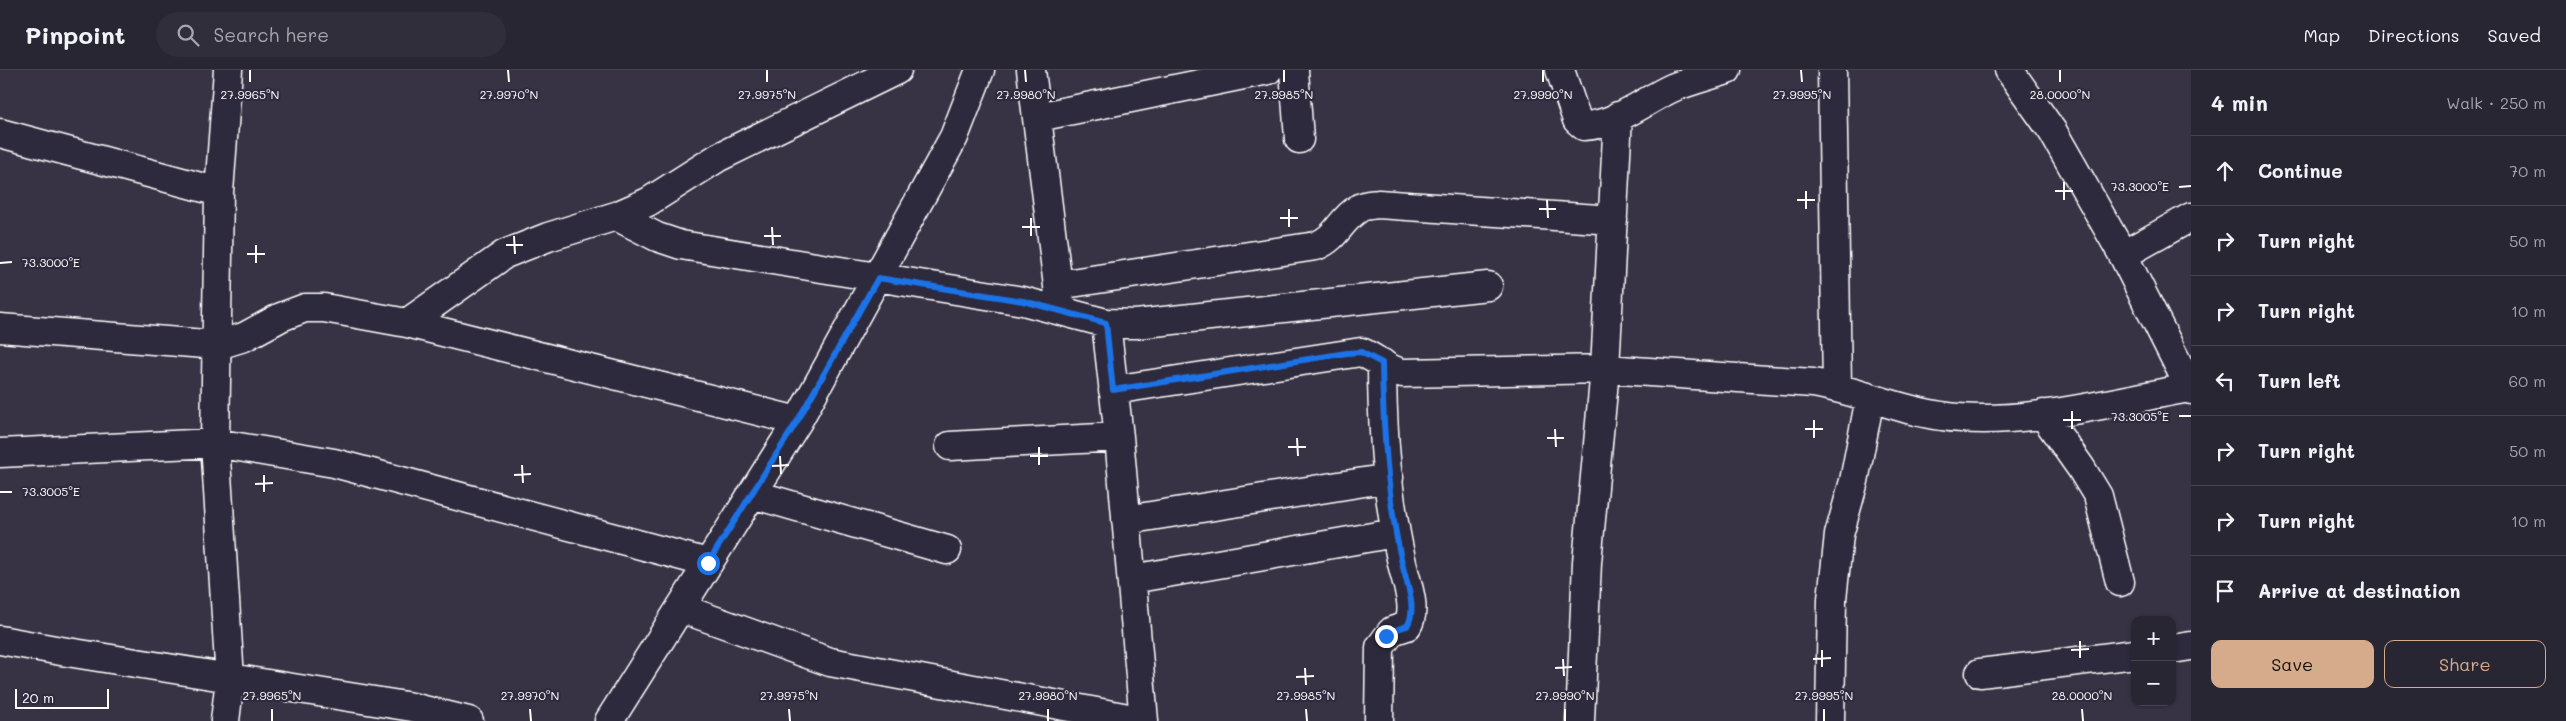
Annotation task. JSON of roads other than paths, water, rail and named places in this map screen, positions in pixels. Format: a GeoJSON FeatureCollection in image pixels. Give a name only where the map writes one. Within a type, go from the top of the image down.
{"type":"FeatureCollection","features":[{"type":"Feature","properties":{"kind":"street"},"geometry":{"type":"LineString","coordinates":[[225,721],[230,679],[215,443],[219,192],[228,70]]}},
{"type":"Feature","properties":{"kind":"street"},"geometry":{"type":"LineString","coordinates":[[407,323],[505,254],[548,237],[616,216],[648,202],[719,158],[897,70]]}},
{"type":"Feature","properties":{"kind":"street"},"geometry":{"type":"LineString","coordinates":[[609,721],[798,420],[878,278],[954,137],[980,70]]}},
{"type":"Feature","properties":{"kind":"street"},"geometry":{"type":"LineString","coordinates":[[1031,70],[1060,297]]}},
{"type":"Feature","properties":{"kind":"street"},"geometry":{"type":"LineString","coordinates":[[1038,117],[1268,70]]}},
{"type":"Feature","properties":{"kind":"street"},"geometry":{"type":"LineString","coordinates":[[1294,70],[1299,140]]}},
{"type":"Feature","properties":{"kind":"street"},"geometry":{"type":"LineString","coordinates":[[1560,70],[1577,120],[1584,126],[1595,126],[1673,88],[1727,70]]}},
{"type":"Feature","properties":{"kind":"street"},"geometry":{"type":"LineString","coordinates":[[1832,70],[1837,387]]}},
{"type":"Feature","properties":{"kind":"street"},"geometry":{"type":"LineString","coordinates":[[1113,390],[1361,352],[1382,363],[1388,369],[1402,373],[1605,369],[1813,383],[1837,387],[1900,408],[1943,417],[2004,418],[2043,414],[2190,389],[2123,255],[2053,132],[2009,70]]}},
{"type":"Feature","properties":{"kind":"street"},"geometry":{"type":"LineString","coordinates":[[1580,721],[1587,562],[1605,369],[1618,116]]}},
{"type":"Feature","properties":{"kind":"street"},"geometry":{"type":"LineString","coordinates":[[0,133],[219,192]]}},
{"type":"Feature","properties":{"kind":"street"},"geometry":{"type":"LineString","coordinates":[[616,216],[657,237],[681,245],[1023,301],[1060,297],[1316,246],[1329,241],[1350,215],[1360,207],[1378,204],[1613,220]]}},
{"type":"Feature","properties":{"kind":"street"},"geometry":{"type":"LineString","coordinates":[[2123,255],[2191,217]]}},
{"type":"Feature","properties":{"kind":"street"},"geometry":{"type":"LineString","coordinates":[[1060,297],[1106,323],[1136,324],[1488,286]]}},
{"type":"Feature","properties":{"kind":"street"},"geometry":{"type":"LineString","coordinates":[[0,328],[218,345],[244,338],[281,317],[306,308],[324,308],[407,323],[798,420]]}},
{"type":"Feature","properties":{"kind":"street"},"geometry":{"type":"LineString","coordinates":[[680,608],[830,662],[1144,721],[1119,437],[1106,323]]}},
{"type":"Feature","properties":{"kind":"street"},"geometry":{"type":"LineString","coordinates":[[1379,721],[1380,647],[1392,631],[1407,626],[1412,611],[1395,533],[1382,409],[1382,363]]}},
{"type":"Feature","properties":{"kind":"street"},"geometry":{"type":"LineString","coordinates":[[1830,721],[1832,599],[1839,535],[1854,481],[1870,398]]}},
{"type":"Feature","properties":{"kind":"street"},"geometry":{"type":"LineString","coordinates":[[2043,414],[2098,496],[2120,582]]}},
{"type":"Feature","properties":{"kind":"street"},"geometry":{"type":"LineString","coordinates":[[950,446],[1119,437]]}},
{"type":"Feature","properties":{"kind":"street"},"geometry":{"type":"LineString","coordinates":[[0,452],[215,443],[334,463],[708,563]]}},
{"type":"Feature","properties":{"kind":"street"},"geometry":{"type":"LineString","coordinates":[[1126,520],[1389,478]]}},
{"type":"Feature","properties":{"kind":"street"},"geometry":{"type":"LineString","coordinates":[[752,494],[947,550]]}},
{"type":"Feature","properties":{"kind":"street"},"geometry":{"type":"LineString","coordinates":[[1132,579],[1395,533]]}},
{"type":"Feature","properties":{"kind":"street"},"geometry":{"type":"LineString","coordinates":[[0,640],[230,679],[412,707],[469,721]]}},
{"type":"Feature","properties":{"kind":"street"},"geometry":{"type":"LineString","coordinates":[[2176,648],[2191,646]]}},
{"type":"Feature","properties":{"kind":"street"},"geometry":{"type":"LineString","coordinates":[[1980,673],[2131,654]]}}]}
